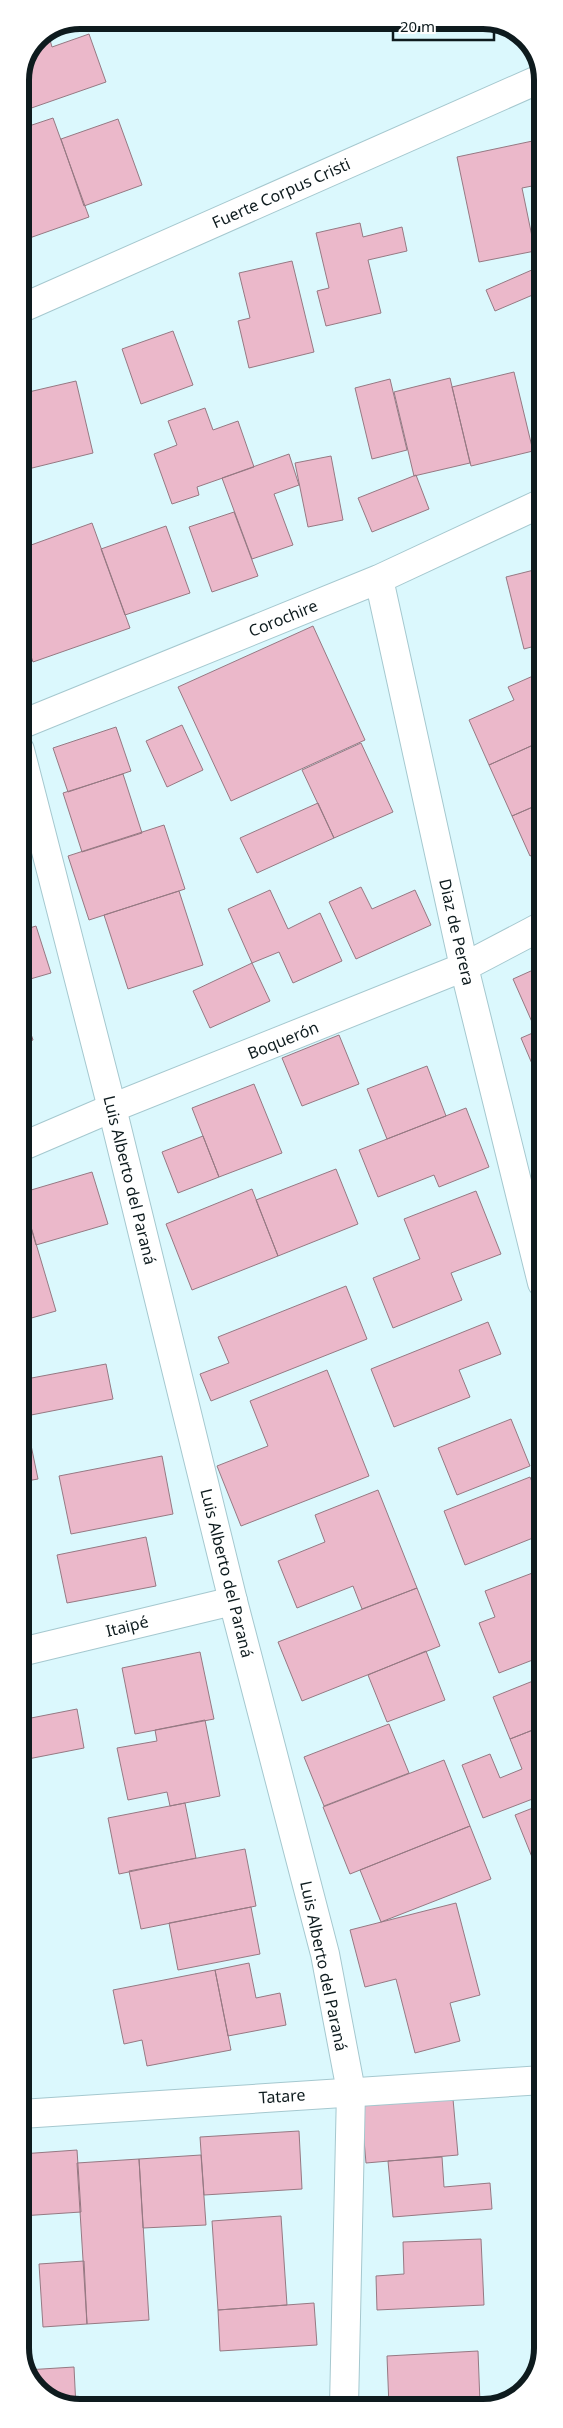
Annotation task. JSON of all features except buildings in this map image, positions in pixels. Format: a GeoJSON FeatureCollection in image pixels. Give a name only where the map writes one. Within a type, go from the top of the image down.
{"type":"FeatureCollection","features":[{"type":"Feature","properties":{"kind":"street","name":"Fuerte Corpus Cristi"},"geometry":{"type":"LineString","coordinates":[[29,305],[534,82]]}},
{"type":"Feature","properties":{"kind":"street","name":"Corochire"},"geometry":{"type":"LineString","coordinates":[[29,721],[379,579],[534,508]]}},
{"type":"Feature","properties":{"kind":"street","name":"Diaz de Perera"},"geometry":{"type":"LineString","coordinates":[[379,579],[464,967],[534,1251]]}},
{"type":"Feature","properties":{"kind":"street","name":"Luis Alberto del Paraná"},"geometry":{"type":"LineString","coordinates":[[29,785],[112,1108],[233,1601],[325,1954],[351,2091],[344,2399]]}},
{"type":"Feature","properties":{"kind":"street","name":"Boquerón"},"geometry":{"type":"LineString","coordinates":[[29,1143],[464,967],[534,930]]}},
{"type":"Feature","properties":{"kind":"street","name":"Itaipé"},"geometry":{"type":"LineString","coordinates":[[29,1650],[233,1601]]}},
{"type":"Feature","properties":{"kind":"street","name":"Tatare"},"geometry":{"type":"LineString","coordinates":[[29,2113],[534,2081]]}}]}
